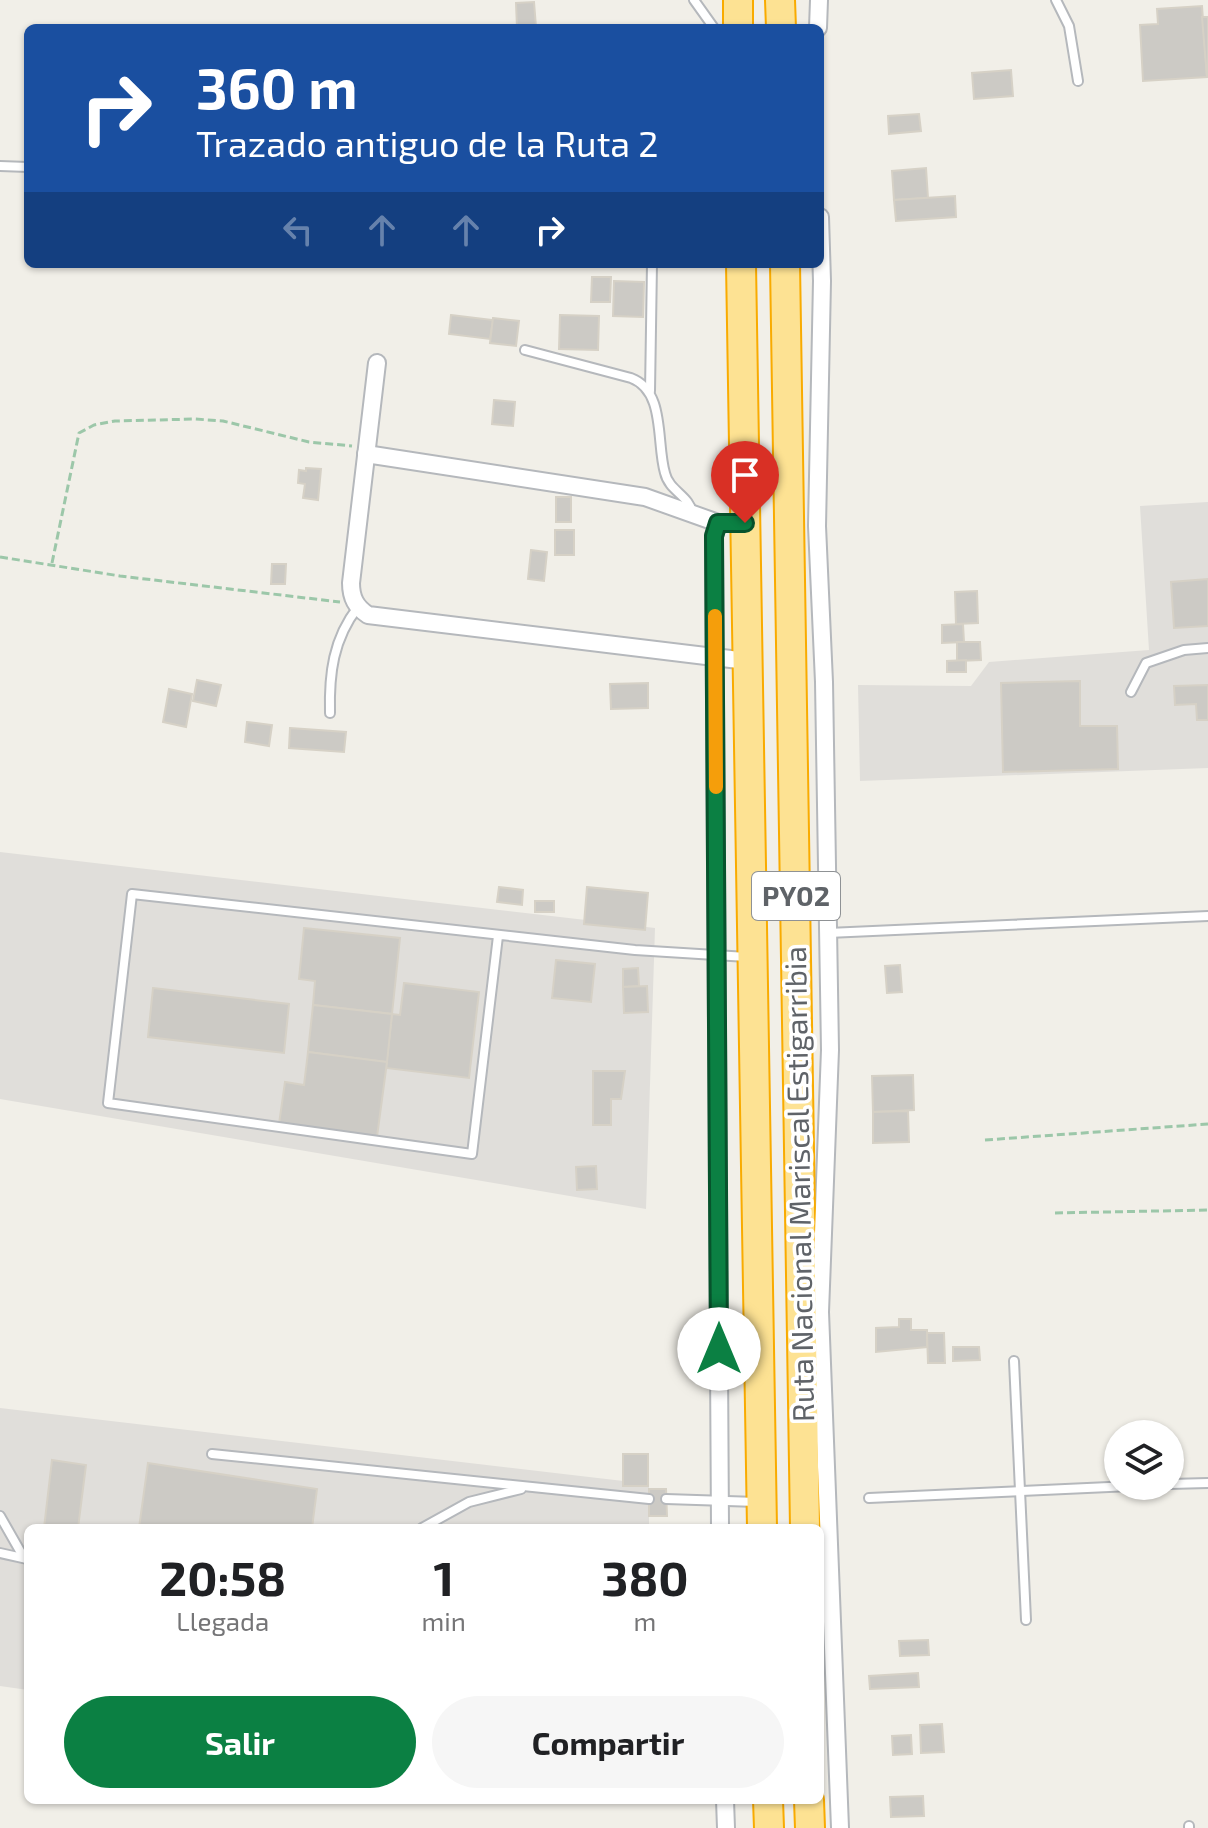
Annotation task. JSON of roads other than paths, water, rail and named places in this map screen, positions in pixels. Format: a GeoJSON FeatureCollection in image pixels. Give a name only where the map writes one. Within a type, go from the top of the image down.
{"type":"FeatureCollection","features":[{"type":"Feature","properties":{"kind":"highway"},"geometry":{"type":"LineString","coordinates":[[738,0],[738,24]]}},
{"type":"Feature","properties":{"kind":"highway"},"geometry":{"type":"LineString","coordinates":[[780,0],[781,24]]}},
{"type":"Feature","properties":{"kind":"highway","name":"Ruta Nacional Mariscal Estigarribia"},"geometry":{"type":"LineString","coordinates":[[741,268],[731,523],[747,661],[761,1515]]}},
{"type":"Feature","properties":{"kind":"highway","name":"Ruta Nacional Mariscal Estigarribia"},"geometry":{"type":"LineString","coordinates":[[785,268],[805,1524]]}},
{"type":"Feature","properties":{"kind":"highway"},"geometry":{"type":"LineString","coordinates":[[768,1804],[769,1828]]}},
{"type":"Feature","properties":{"kind":"highway"},"geometry":{"type":"LineString","coordinates":[[809,1804],[810,1828]]}},
{"type":"Feature","properties":{"kind":"street"},"geometry":{"type":"LineString","coordinates":[[818,24],[819,0]]}},
{"type":"Feature","properties":{"kind":"street"},"geometry":{"type":"LineString","coordinates":[[822,268],[817,526],[824,682],[830,1050],[820,1312],[840,1828]]}},
{"type":"Feature","properties":{"kind":"street"},"geometry":{"type":"LineString","coordinates":[[377,363],[351,583],[357,605],[368,615],[747,661]]}},
{"type":"Feature","properties":{"kind":"street"},"geometry":{"type":"LineString","coordinates":[[367,449],[645,497],[692,515],[731,523]]}},
{"type":"Feature","properties":{"kind":"street"},"geometry":{"type":"LineString","coordinates":[[720,1524],[714,536],[731,523]]}},
{"type":"Feature","properties":{"kind":"street"},"geometry":{"type":"LineString","coordinates":[[725,1804],[726,1828]]}},
{"type":"Feature","properties":{"kind":"lane"},"geometry":{"type":"LineString","coordinates":[[694,0],[711,24]]}},
{"type":"Feature","properties":{"kind":"lane"},"geometry":{"type":"LineString","coordinates":[[1056,0],[1069,26],[1078,81]]}},
{"type":"Feature","properties":{"kind":"lane"},"geometry":{"type":"LineString","coordinates":[[0,166],[24,167]]}},
{"type":"Feature","properties":{"kind":"lane"},"geometry":{"type":"LineString","coordinates":[[652,268],[650,391],[665,476],[672,488],[689,502],[692,515]]}},
{"type":"Feature","properties":{"kind":"lane"},"geometry":{"type":"LineString","coordinates":[[525,350],[631,378],[650,391]]}},
{"type":"Feature","properties":{"kind":"lane"},"geometry":{"type":"LineString","coordinates":[[330,713],[329,676],[332,662],[345,624],[357,605]]}},
{"type":"Feature","properties":{"kind":"lane"},"geometry":{"type":"LineString","coordinates":[[1131,692],[1146,663],[1184,650],[1208,648]]}},
{"type":"Feature","properties":{"kind":"lane"},"geometry":{"type":"LineString","coordinates":[[498,936],[472,1154],[108,1103],[132,894],[498,936],[752,957]]}},
{"type":"Feature","properties":{"kind":"lane"},"geometry":{"type":"LineString","coordinates":[[828,933],[1208,916]]}},
{"type":"Feature","properties":{"kind":"lane"},"geometry":{"type":"LineString","coordinates":[[1014,1361],[1026,1620]]}},
{"type":"Feature","properties":{"kind":"lane"},"geometry":{"type":"LineString","coordinates":[[212,1454],[649,1499]]}},
{"type":"Feature","properties":{"kind":"lane"},"geometry":{"type":"LineString","coordinates":[[1184,1484],[1208,1483]]}},
{"type":"Feature","properties":{"kind":"lane"},"geometry":{"type":"LineString","coordinates":[[429,1524],[469,1502],[532,1487]]}},
{"type":"Feature","properties":{"kind":"lane"},"geometry":{"type":"LineString","coordinates":[[869,1498],[1104,1487]]}},
{"type":"Feature","properties":{"kind":"lane"},"geometry":{"type":"LineString","coordinates":[[666,1499],[719,1501],[761,1515]]}},
{"type":"Feature","properties":{"kind":"lane"},"geometry":{"type":"LineString","coordinates":[[0,1516],[24,1556]]}},
{"type":"Feature","properties":{"kind":"lane"},"geometry":{"type":"LineString","coordinates":[[0,1553],[24,1559]]}}]}
